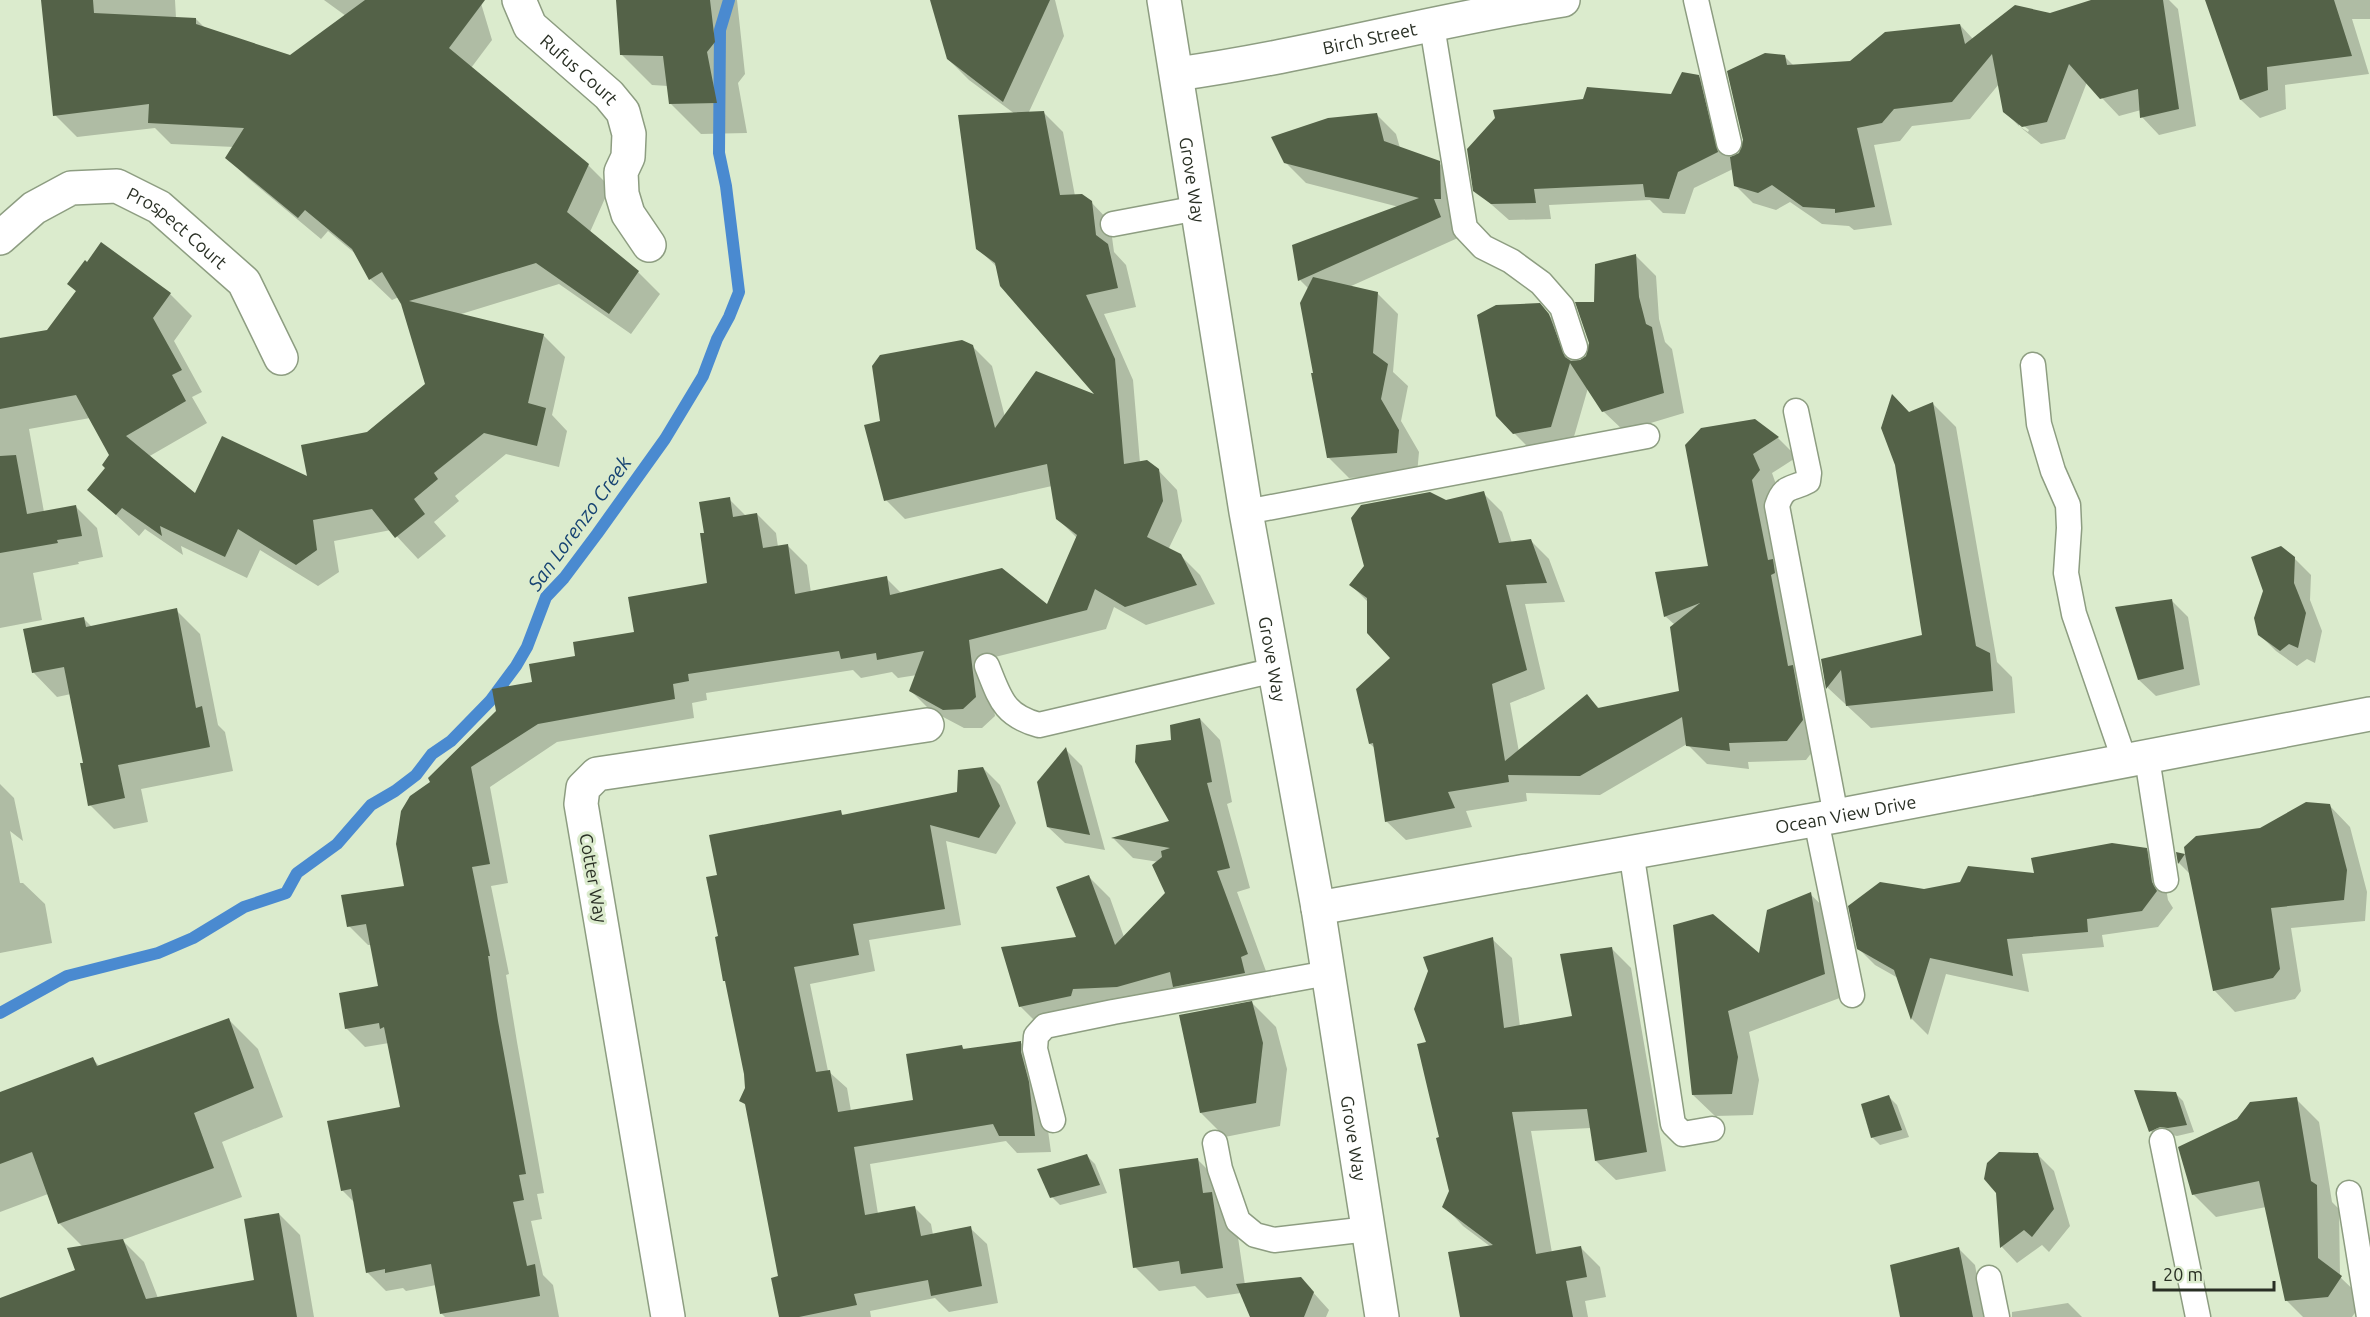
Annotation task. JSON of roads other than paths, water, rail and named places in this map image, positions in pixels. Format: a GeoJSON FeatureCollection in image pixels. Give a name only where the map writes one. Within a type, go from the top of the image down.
{"type":"FeatureCollection","features":[{"type":"Feature","properties":{"kind":"street","name":"Rufus Court"},"geometry":{"type":"LineString","coordinates":[[519,0],[530,26],[609,95],[623,112],[629,134],[628,157],[621,172],[622,194],[628,214],[649,245]]}},
{"type":"Feature","properties":{"kind":"street","name":"Grove Way"},"geometry":{"type":"LineString","coordinates":[[1164,0],[1245,512],[1318,908],[1382,1317]]}},
{"type":"Feature","properties":{"kind":"street","name":"Birch Street"},"geometry":{"type":"LineString","coordinates":[[1177,74],[1245,65],[1515,7],[1563,0]]}},
{"type":"Feature","properties":{"kind":"street","name":"Prospect Court"},"geometry":{"type":"LineString","coordinates":[[0,238],[34,208],[71,188],[117,186],[159,207],[244,282],[281,358]]}},
{"type":"Feature","properties":{"kind":"street","name":"Ocean View Drive"},"geometry":{"type":"LineString","coordinates":[[1318,908],[1826,818],[2370,714]]}},
{"type":"Feature","properties":{"kind":"street","name":"Cotter Way"},"geometry":{"type":"LineString","coordinates":[[668,1317],[581,804],[583,788],[597,774],[927,725]]}},
{"type":"Feature","properties":{"kind":"lane"},"geometry":{"type":"LineString","coordinates":[[1695,0],[1730,143]]}},
{"type":"Feature","properties":{"kind":"lane"},"geometry":{"type":"LineString","coordinates":[[1432,26],[1465,228],[1483,247],[1511,261],[1541,283],[1562,307],[1575,347]]}},
{"type":"Feature","properties":{"kind":"lane"},"geometry":{"type":"LineString","coordinates":[[1113,224],[1198,208]]}},
{"type":"Feature","properties":{"kind":"lane"},"geometry":{"type":"LineString","coordinates":[[2033,365],[2039,424],[2053,471],[2068,505],[2066,573],[2074,614],[2136,760],[2166,880]]}},
{"type":"Feature","properties":{"kind":"lane"},"geometry":{"type":"LineString","coordinates":[[1796,411],[1809,473],[1808,481],[1790,487],[1781,494],[1777,506],[1852,995]]}},
{"type":"Feature","properties":{"kind":"lane"},"geometry":{"type":"LineString","coordinates":[[1245,512],[1647,436]]}},
{"type":"Feature","properties":{"kind":"lane"},"geometry":{"type":"LineString","coordinates":[[987,666],[1003,705],[1022,720],[1039,725],[1275,670]]}},
{"type":"Feature","properties":{"kind":"lane"},"geometry":{"type":"LineString","coordinates":[[1631,852],[1673,1124],[1683,1134],[1712,1129]]}},
{"type":"Feature","properties":{"kind":"lane"},"geometry":{"type":"LineString","coordinates":[[1053,1120],[1035,1049],[1036,1036],[1045,1026],[1328,973]]}},
{"type":"Feature","properties":{"kind":"lane"},"geometry":{"type":"LineString","coordinates":[[2162,1141],[2198,1317]]}},
{"type":"Feature","properties":{"kind":"lane"},"geometry":{"type":"LineString","coordinates":[[1215,1143],[1220,1169],[1238,1221],[1255,1235],[1274,1240],[1368,1229]]}},
{"type":"Feature","properties":{"kind":"lane"},"geometry":{"type":"LineString","coordinates":[[2349,1193],[2368,1317]]}},
{"type":"Feature","properties":{"kind":"lane"},"geometry":{"type":"LineString","coordinates":[[1989,1278],[1997,1317]]}},
{"type":"Feature","properties":{"kind":"waterway","name":"San Lorenzo Creek"},"geometry":{"type":"LineString","coordinates":[[0,1013],[67,976],[158,953],[193,938],[244,907],[286,893],[297,873],[337,844],[371,805],[416,775],[432,754],[451,741],[490,701],[516,666],[527,647],[546,597],[564,578],[665,439],[703,376],[739,292],[726,186],[719,153],[720,30],[729,0]]}}]}
